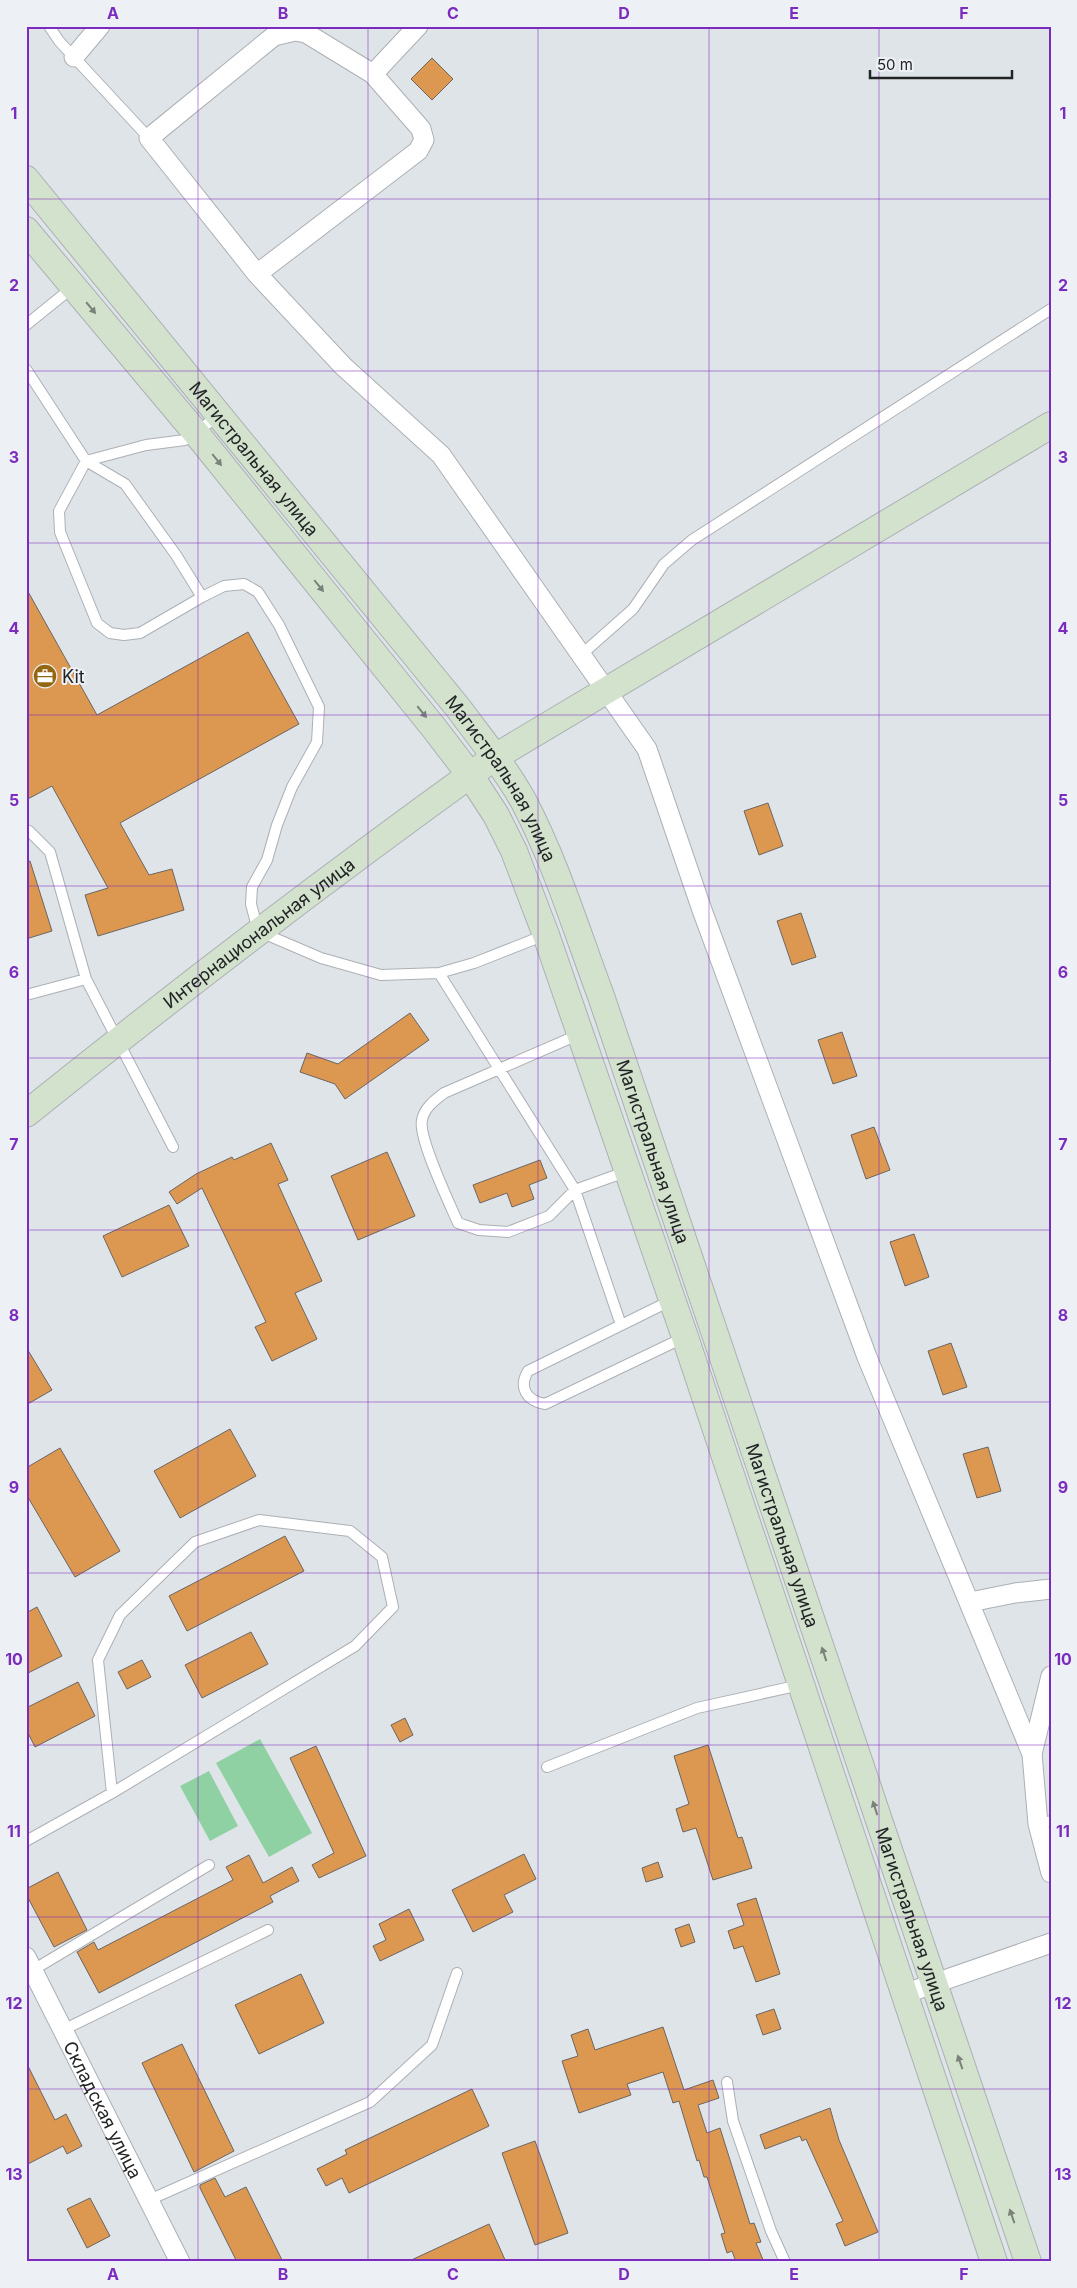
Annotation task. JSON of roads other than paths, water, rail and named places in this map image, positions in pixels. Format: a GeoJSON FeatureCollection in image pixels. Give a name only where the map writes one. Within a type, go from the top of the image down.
{"type":"FeatureCollection","features":[{"type":"Feature","properties":{"kind":"main road","name":"Магистральная улица"},"geometry":{"type":"LineString","coordinates":[[26,179],[452,701],[495,757],[523,801],[542,839],[601,996],[1028,2262]]}},
{"type":"Feature","properties":{"kind":"main road","name":"Магистральная улица"},"geometry":{"type":"LineString","coordinates":[[26,230],[196,433],[470,775],[496,816],[514,851],[581,1033],[685,1337],[994,2262]]}},
{"type":"Feature","properties":{"kind":"main road","name":"Интернациональная улица"},"geometry":{"type":"LineString","coordinates":[[26,1114],[258,931],[417,812],[495,757],[1051,425]]}},
{"type":"Feature","properties":{"kind":"street"},"geometry":{"type":"LineString","coordinates":[[74,57],[100,26]]}},
{"type":"Feature","properties":{"kind":"street"},"geometry":{"type":"LineString","coordinates":[[373,74],[418,26]]}},
{"type":"Feature","properties":{"kind":"street"},"geometry":{"type":"LineString","coordinates":[[257,274],[418,151],[424,140],[421,130],[373,74],[306,33],[295,31],[274,36],[149,138],[257,274],[343,366],[441,455],[647,749],[702,910],[864,1348],[1032,1754],[1051,1873]]}},
{"type":"Feature","properties":{"kind":"street"},"geometry":{"type":"LineString","coordinates":[[970,1602],[1015,1593],[1051,1590]]}},
{"type":"Feature","properties":{"kind":"street"},"geometry":{"type":"LineString","coordinates":[[1032,1754],[1051,1676]]}},
{"type":"Feature","properties":{"kind":"street"},"geometry":{"type":"LineString","coordinates":[[904,1994],[1051,1943]]}},
{"type":"Feature","properties":{"kind":"street","name":"Складская улица"},"geometry":{"type":"LineString","coordinates":[[30,1963],[149,2200],[177,2261]]}},
{"type":"Feature","properties":{"kind":"lane"},"geometry":{"type":"LineString","coordinates":[[49,26],[74,57],[149,138]]}},
{"type":"Feature","properties":{"kind":"lane"},"geometry":{"type":"LineString","coordinates":[[26,325],[73,288]]}},
{"type":"Feature","properties":{"kind":"lane"},"geometry":{"type":"LineString","coordinates":[[581,655],[634,609],[664,564],[692,540],[1051,309]]}},
{"type":"Feature","properties":{"kind":"lane"},"geometry":{"type":"LineString","coordinates":[[26,369],[86,462],[125,484],[202,596]]}},
{"type":"Feature","properties":{"kind":"lane"},"geometry":{"type":"LineString","coordinates":[[218,415],[185,440],[146,445],[86,462],[59,511],[60,532],[97,623],[110,633],[124,635],[140,633],[202,596],[224,586],[244,584],[258,592],[279,625],[319,707],[317,742],[292,787],[277,825],[267,860],[252,887],[251,904],[258,931],[321,958],[381,975],[438,973],[474,963],[546,935]]}},
{"type":"Feature","properties":{"kind":"lane"},"geometry":{"type":"LineString","coordinates":[[26,831],[29,831],[50,852],[86,980],[173,1147]]}},
{"type":"Feature","properties":{"kind":"lane"},"geometry":{"type":"LineString","coordinates":[[438,973],[575,1190],[621,1325]]}},
{"type":"Feature","properties":{"kind":"lane"},"geometry":{"type":"LineString","coordinates":[[26,995],[86,980]]}},
{"type":"Feature","properties":{"kind":"lane"},"geometry":{"type":"LineString","coordinates":[[581,1033],[444,1093],[430,1104],[421,1120],[423,1138],[458,1223],[478,1230],[508,1232],[550,1216],[575,1190],[628,1171]]}},
{"type":"Feature","properties":{"kind":"lane"},"geometry":{"type":"LineString","coordinates":[[672,1300],[528,1371],[523,1385],[529,1399],[545,1404],[685,1337]]}},
{"type":"Feature","properties":{"kind":"lane"},"geometry":{"type":"LineString","coordinates":[[26,1841],[112,1793],[355,1646],[393,1607],[382,1557],[350,1531],[259,1520],[195,1542],[120,1616],[98,1660],[112,1793]]}},
{"type":"Feature","properties":{"kind":"lane"},"geometry":{"type":"LineString","coordinates":[[547,1768],[697,1708],[801,1685]]}},
{"type":"Feature","properties":{"kind":"lane"},"geometry":{"type":"LineString","coordinates":[[30,1963],[209,1865]]}},
{"type":"Feature","properties":{"kind":"lane"},"geometry":{"type":"LineString","coordinates":[[63,2030],[268,1930]]}},
{"type":"Feature","properties":{"kind":"lane"},"geometry":{"type":"LineString","coordinates":[[149,2200],[370,2102],[432,2045],[457,1973]]}},
{"type":"Feature","properties":{"kind":"lane"},"geometry":{"type":"LineString","coordinates":[[727,2082],[733,2121],[771,2231],[785,2262]]}},
{"type":"Feature","properties":{"kind":"place","name":"Kit"},"geometry":{"type":"Point","coordinates":[45,676]}}]}
